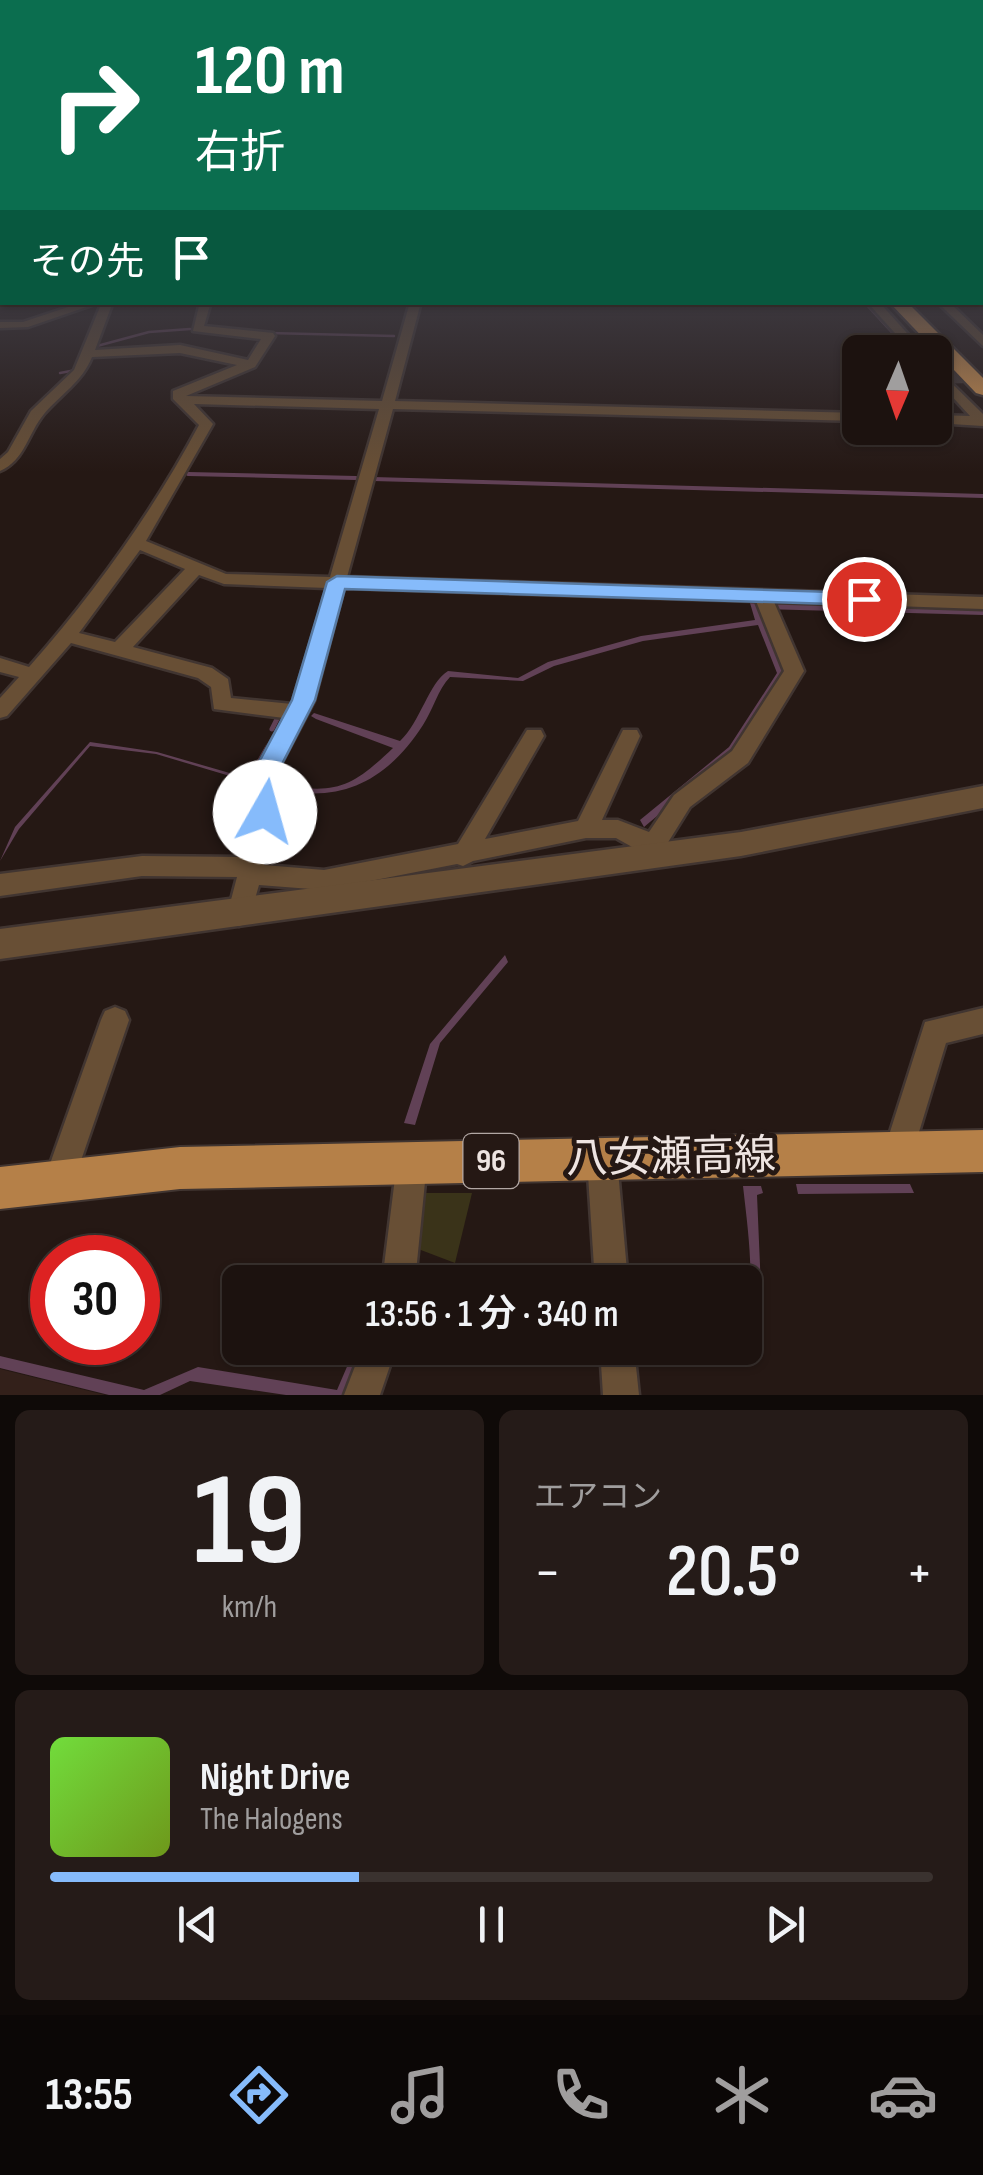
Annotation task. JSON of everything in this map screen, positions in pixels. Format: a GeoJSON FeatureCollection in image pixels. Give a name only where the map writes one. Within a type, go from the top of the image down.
{"type":"FeatureCollection","features":[{"type":"Feature","properties":{"kind":"highway"},"geometry":{"type":"LineString","coordinates":[[936,341],[983,389]]}},
{"type":"Feature","properties":{"kind":"highway"},"geometry":{"type":"LineString","coordinates":[[954,341],[983,369]]}},
{"type":"Feature","properties":{"kind":"main road","name":"八女瀬高線"},"geometry":{"type":"LineString","coordinates":[[0,1188],[60,1178],[180,1168],[983,1152]]}},
{"type":"Feature","properties":{"kind":"street"},"geometry":{"type":"LineString","coordinates":[[0,467],[14,454],[20,436],[36,414],[77,376],[93,341]]}},
{"type":"Feature","properties":{"kind":"street"},"geometry":{"type":"LineString","coordinates":[[0,710],[68,636],[160,512],[206,424],[178,396],[184,386],[251,364],[266,341]]}},
{"type":"Feature","properties":{"kind":"street"},"geometry":{"type":"LineString","coordinates":[[239,915],[265,812],[270,764],[304,700],[405,341]]}},
{"type":"Feature","properties":{"kind":"street"},"geometry":{"type":"LineString","coordinates":[[88,354],[180,350],[251,364]]}},
{"type":"Feature","properties":{"kind":"street"},"geometry":{"type":"LineString","coordinates":[[952,386],[982,421]]}},
{"type":"Feature","properties":{"kind":"street"},"geometry":{"type":"LineString","coordinates":[[185,400],[842,417]]}},
{"type":"Feature","properties":{"kind":"street"},"geometry":{"type":"LineString","coordinates":[[952,420],[982,421]]}},
{"type":"Feature","properties":{"kind":"street"},"geometry":{"type":"LineString","coordinates":[[0,437],[20,436]]}},
{"type":"Feature","properties":{"kind":"street"},"geometry":{"type":"LineString","coordinates":[[136,543],[224,578],[763,602],[983,603]]}},
{"type":"Feature","properties":{"kind":"street"},"geometry":{"type":"LineString","coordinates":[[122,647],[198,566]]}},
{"type":"Feature","properties":{"kind":"street"},"geometry":{"type":"LineString","coordinates":[[657,849],[682,801],[740,757],[794,671],[763,602]]}},
{"type":"Feature","properties":{"kind":"street"},"geometry":{"type":"LineString","coordinates":[[68,636],[122,647],[205,674],[221,684],[222,704],[295,712]]}},
{"type":"Feature","properties":{"kind":"street"},"geometry":{"type":"LineString","coordinates":[[0,665],[34,675]]}},
{"type":"Feature","properties":{"kind":"street"},"geometry":{"type":"LineString","coordinates":[[463,856],[534,736]]}},
{"type":"Feature","properties":{"kind":"street"},"geometry":{"type":"LineString","coordinates":[[586,829],[630,736]]}},
{"type":"Feature","properties":{"kind":"street"},"geometry":{"type":"LineString","coordinates":[[0,944],[239,915],[657,849],[741,844],[983,797]]}},
{"type":"Feature","properties":{"kind":"street"},"geometry":{"type":"LineString","coordinates":[[0,885],[142,866],[250,871],[324,880],[463,856],[586,829],[618,829],[657,849]]}},
{"type":"Feature","properties":{"kind":"street"},"geometry":{"type":"LineString","coordinates":[[60,1178],[115,1020]]}},
{"type":"Feature","properties":{"kind":"street"},"geometry":{"type":"LineString","coordinates":[[898,1154],[935,1032],[983,1021]]}},
{"type":"Feature","properties":{"kind":"street"},"geometry":{"type":"LineString","coordinates":[[602,1159],[611,1265]]}},
{"type":"Feature","properties":{"kind":"street"},"geometry":{"type":"LineString","coordinates":[[400,1265],[412,1162]]}},
{"type":"Feature","properties":{"kind":"street"},"geometry":{"type":"LineString","coordinates":[[362,1395],[373,1365]]}},
{"type":"Feature","properties":{"kind":"street"},"geometry":{"type":"LineString","coordinates":[[618,1365],[620,1395]]}},
{"type":"Feature","properties":{"kind":"shaded area"},"geometry":{"type":"Polygon","coordinates":[[[750,603],[983,610],[983,615],[758,609],[784,674],[735,751],[644,827],[640,820],[729,747],[777,673],[758,625],[643,641],[554,666],[523,681],[450,677],[409,744],[379,773],[363,783],[325,793],[282,790],[284,785],[318,789],[344,784],[367,771],[393,748],[316,719],[311,716],[314,713],[400,741],[435,684],[448,671],[518,678],[548,662],[641,636],[755,620],[750,603]]]}},
{"type":"Feature","properties":{"kind":"shaded area"},"geometry":{"type":"Polygon","coordinates":[[[90,742],[157,752],[247,778],[267,743],[250,782],[156,754],[90,746],[19,829],[0,861],[15,827],[90,742]]]}},
{"type":"Feature","properties":{"kind":"shaded area"},"geometry":{"type":"Polygon","coordinates":[[[505,955],[508,962],[440,1043],[415,1125],[404,1123],[430,1044],[505,955]]]}},
{"type":"Feature","properties":{"kind":"shaded area"},"geometry":{"type":"Polygon","coordinates":[[[796,1184],[910,1184],[914,1193],[798,1194],[796,1184]]]}},
{"type":"Feature","properties":{"kind":"shaded area"},"geometry":{"type":"Polygon","coordinates":[[[743,1186],[761,1186],[763,1193],[757,1195],[760,1265],[750,1265],[743,1186]]]}},
{"type":"Feature","properties":{"kind":"shaded area"},"geometry":{"type":"Polygon","coordinates":[[[418,1193],[472,1193],[455,1263],[413,1247],[418,1193]]]}},
{"type":"Feature","properties":{"kind":"shaded area"},"geometry":{"type":"Polygon","coordinates":[[[0,1356],[144,1390],[198,1367],[337,1390],[348,1365],[358,1365],[346,1395],[286,1395],[190,1381],[160,1395],[109,1395],[0,1368],[0,1356]]]}},
{"type":"Feature","properties":{"kind":"shaded area"},"geometry":{"type":"Polygon","coordinates":[[[0,1369],[105,1395],[0,1395],[0,1369]]]}},
{"type":"Feature","properties":{"kind":"waterway"},"geometry":{"type":"LineString","coordinates":[[97,346],[115,341]]}},
{"type":"Feature","properties":{"kind":"waterway"},"geometry":{"type":"LineString","coordinates":[[60,373],[76,370]]}},
{"type":"Feature","properties":{"kind":"waterway"},"geometry":{"type":"LineString","coordinates":[[188,474],[356,478]]}},
{"type":"Feature","properties":{"kind":"waterway"},"geometry":{"type":"LineString","coordinates":[[373,479],[983,496]]}},
{"type":"Feature","properties":{"kind":"waterway"},"geometry":{"type":"LineString","coordinates":[[272,729],[277,719]]}},
{"type":"Feature","properties":{"kind":"tunnel"},"geometry":{"type":"LineString","coordinates":[[952,378],[983,377]]}},
{"type":"Feature","properties":{"kind":"route"},"geometry":{"type":"LineString","coordinates":[[265,812],[270,764],[304,700],[337,582],[864,599]]}}]}
